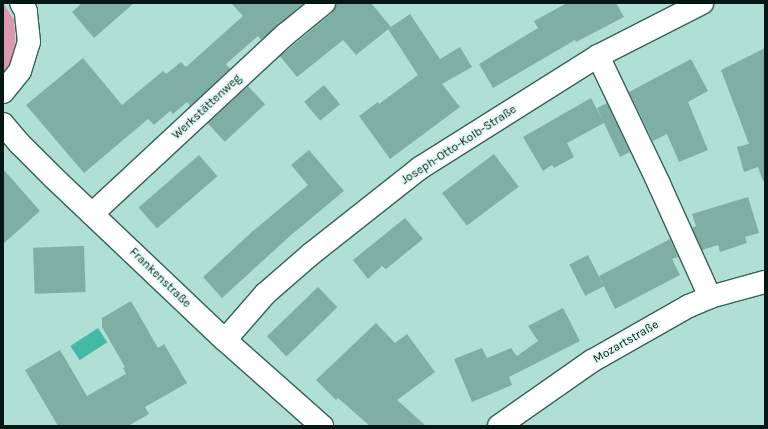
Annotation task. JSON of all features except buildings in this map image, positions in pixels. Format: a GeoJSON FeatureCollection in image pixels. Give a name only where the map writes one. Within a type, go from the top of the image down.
{"type":"FeatureCollection","features":[{"type":"Feature","properties":{"kind":"street","name":"Werkstättenweg"},"geometry":{"type":"LineString","coordinates":[[92,214],[286,34],[324,3]]}},
{"type":"Feature","properties":{"kind":"street","name":"Joseph-Otto-Kolb-Straße"},"geometry":{"type":"LineString","coordinates":[[225,340],[265,294],[312,254],[420,168],[598,56],[702,3]]}},
{"type":"Feature","properties":{"kind":"street"},"geometry":{"type":"LineString","coordinates":[[3,92],[20,71],[24,57],[28,42],[27,6]]}},
{"type":"Feature","properties":{"kind":"street"},"geometry":{"type":"LineString","coordinates":[[598,56],[659,184],[710,297]]}},
{"type":"Feature","properties":{"kind":"street","name":"Frankenstraße"},"geometry":{"type":"LineString","coordinates":[[3,124],[19,143],[225,340],[322,426]]}},
{"type":"Feature","properties":{"kind":"street","name":"Mozartstraße"},"geometry":{"type":"LineString","coordinates":[[499,426],[592,360],[689,306],[710,297],[765,282]]}},
{"type":"Feature","properties":{"kind":"shaded area"},"geometry":{"type":"Polygon","coordinates":[[[3,3],[14,20],[15,47],[10,64],[3,74],[3,3]]]}},
{"type":"Feature","properties":{"kind":"shaded area"},"geometry":{"type":"Polygon","coordinates":[[[98,328],[107,342],[80,360],[70,346],[98,328]]]}}]}
